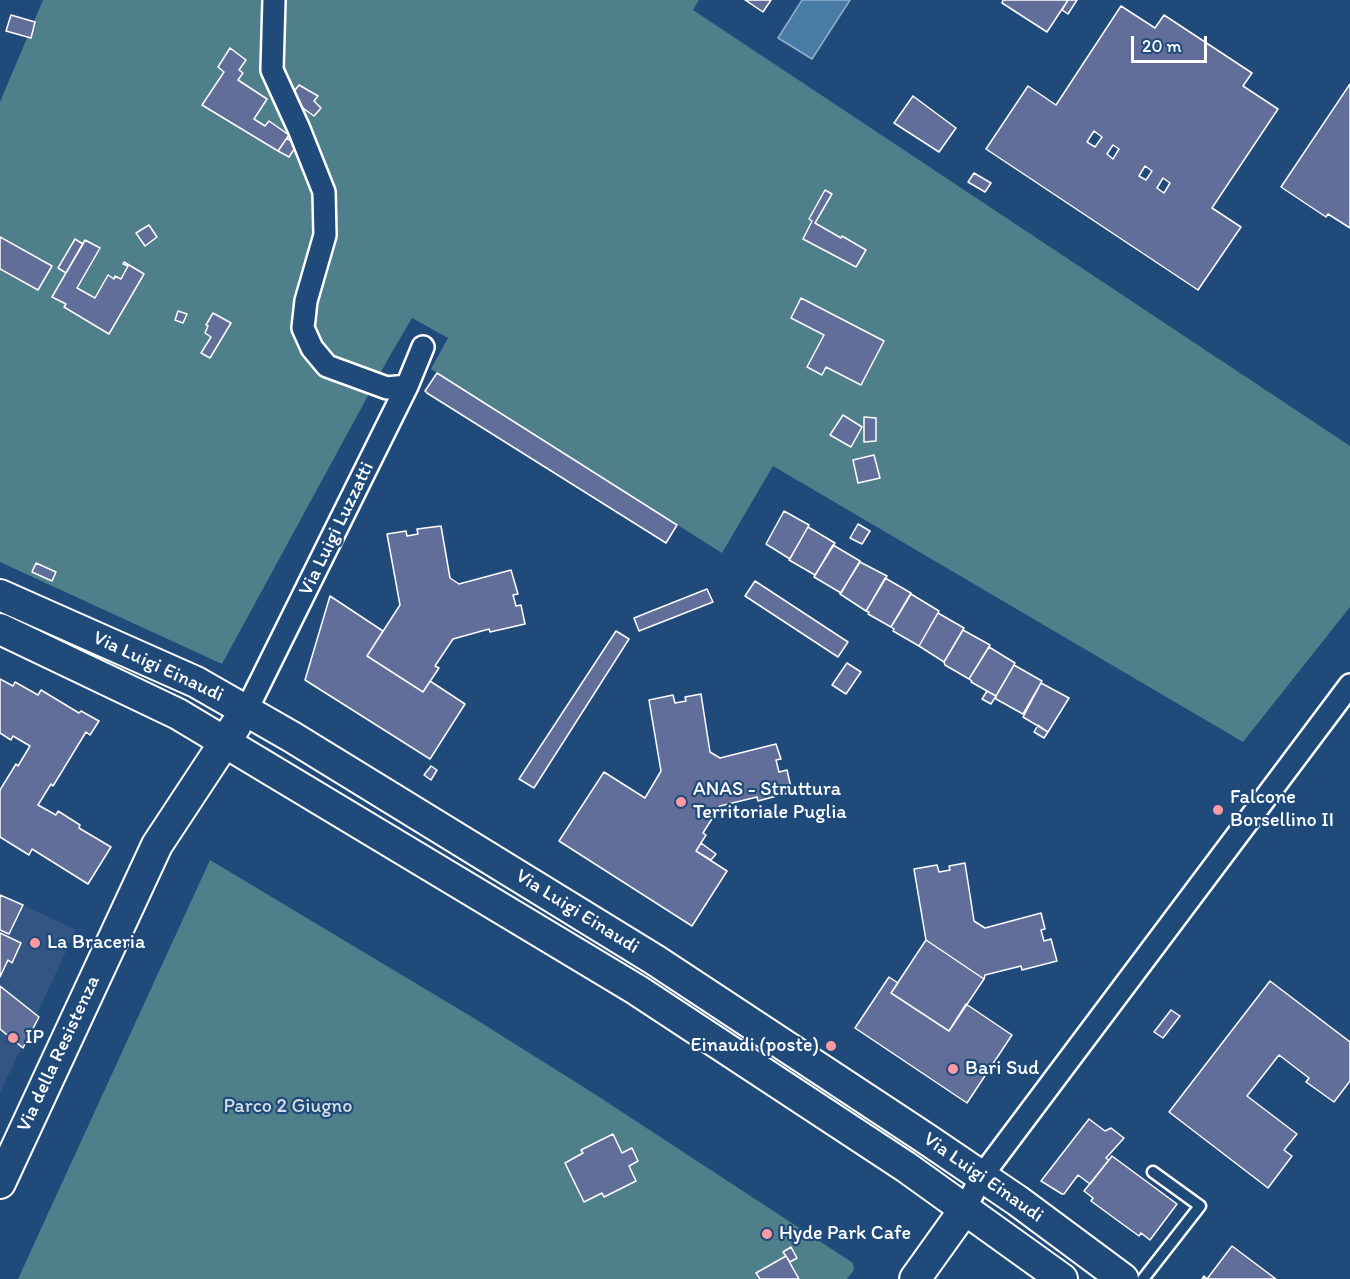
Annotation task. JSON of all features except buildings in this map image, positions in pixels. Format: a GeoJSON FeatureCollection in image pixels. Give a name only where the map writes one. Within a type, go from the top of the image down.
{"type":"FeatureCollection","features":[{"type":"Feature","properties":{"kind":"main road","name":"Via Luigi Einaudi"},"geometry":{"type":"LineString","coordinates":[[0,596],[196,682],[247,709],[655,960],[981,1177],[1124,1279]]}},
{"type":"Feature","properties":{"kind":"main road","name":"Via Luigi Einaudi"},"geometry":{"type":"LineString","coordinates":[[0,629],[178,714],[226,741],[637,990],[906,1167],[1062,1279]]}},
{"type":"Feature","properties":{"kind":"main road","name":"Via della Resistenza"},"geometry":{"type":"LineString","coordinates":[[0,1183],[157,845],[247,709]]}},
{"type":"Feature","properties":{"kind":"main road"},"geometry":{"type":"LineString","coordinates":[[915,1279],[965,1209]]}},
{"type":"Feature","properties":{"kind":"street"},"geometry":{"type":"LineString","coordinates":[[274,0],[272,70],[324,192],[325,235],[306,301],[303,328],[312,348],[327,366],[387,388],[407,386]]}},
{"type":"Feature","properties":{"kind":"street","name":"Via Luigi Luzzatti"},"geometry":{"type":"LineString","coordinates":[[247,709],[407,386],[423,347]]}},
{"type":"Feature","properties":{"kind":"street"},"geometry":{"type":"LineString","coordinates":[[965,1209],[981,1177],[1350,686]]}},
{"type":"Feature","properties":{"kind":"lane"},"geometry":{"type":"LineString","coordinates":[[1143,1279],[1200,1206],[1153,1172]]}},
{"type":"Feature","properties":{"kind":"shaded area"},"geometry":{"type":"Polygon","coordinates":[[[802,0],[850,0],[812,59],[778,38],[802,0]]]}},
{"type":"Feature","properties":{"kind":"shaded area"},"geometry":{"type":"Polygon","coordinates":[[[0,894],[76,930],[0,1093],[0,894]]]}},
{"type":"Feature","properties":{"kind":"green space"},"geometry":{"type":"Polygon","coordinates":[[[43,0],[699,0],[693,10],[1350,446],[1350,607],[1243,742],[773,466],[722,553],[431,369],[448,338],[412,318],[222,664],[0,562],[0,102],[43,0]]]}},
{"type":"Feature","properties":{"kind":"green space","name":"Parco 2 Giugno"},"geometry":{"type":"Polygon","coordinates":[[[210,860],[472,1017],[593,1093],[853,1263],[854,1270],[847,1279],[18,1279],[210,860]]]}},
{"type":"Feature","properties":{"kind":"place","name":"ANAS - Struttura Territoriale Puglia"},"geometry":{"type":"Point","coordinates":[681,802]}},
{"type":"Feature","properties":{"kind":"place","name":"Falcone Borsellino II"},"geometry":{"type":"Point","coordinates":[1218,810]}},
{"type":"Feature","properties":{"kind":"place","name":"La Braceria"},"geometry":{"type":"Point","coordinates":[35,943]}},
{"type":"Feature","properties":{"kind":"place","name":"IP"},"geometry":{"type":"Point","coordinates":[13,1038]}},
{"type":"Feature","properties":{"kind":"place","name":"Einaudi (poste)"},"geometry":{"type":"Point","coordinates":[831,1046]}},
{"type":"Feature","properties":{"kind":"place","name":"Bari Sud"},"geometry":{"type":"Point","coordinates":[953,1069]}},
{"type":"Feature","properties":{"kind":"place","name":"Hyde Park Cafe"},"geometry":{"type":"Point","coordinates":[767,1234]}}]}
